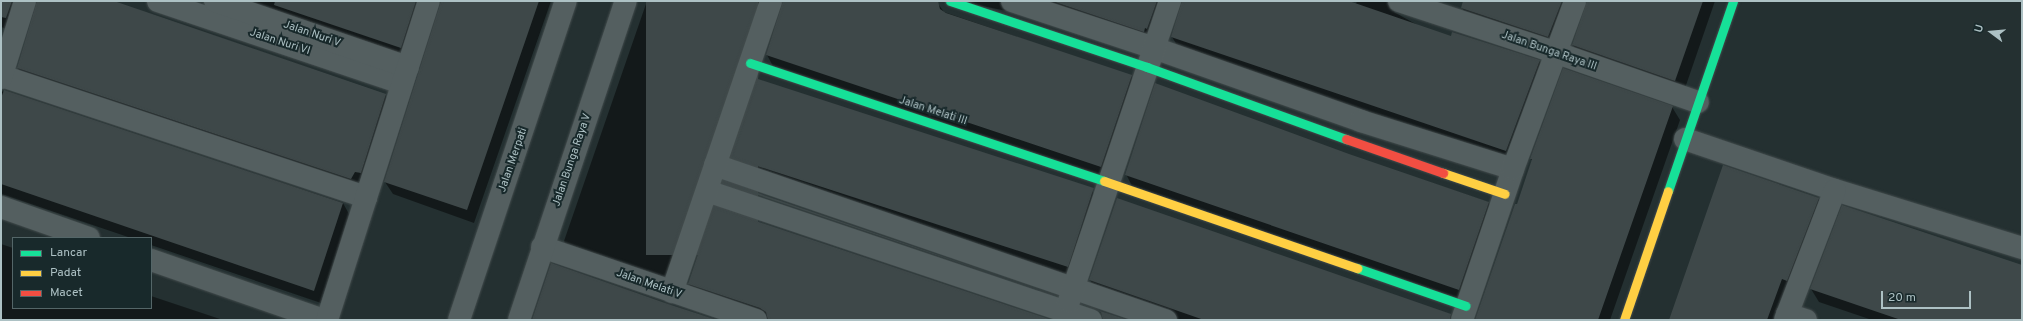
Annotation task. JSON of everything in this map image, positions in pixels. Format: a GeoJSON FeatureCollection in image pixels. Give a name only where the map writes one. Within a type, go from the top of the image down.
{"type":"FeatureCollection","features":[{"type":"Feature","properties":{"kind":"street"},"geometry":{"type":"LineString","coordinates":[[25,1],[3,67],[366,197]]}},
{"type":"Feature","properties":{"kind":"street","name":"Jalan Nuri VI"},"geometry":{"type":"LineString","coordinates":[[158,1],[405,75]]}},
{"type":"Feature","properties":{"kind":"street","name":"Jalan Nuri V"},"geometry":{"type":"LineString","coordinates":[[215,1],[405,75]]}},
{"type":"Feature","properties":{"kind":"street"},"geometry":{"type":"LineString","coordinates":[[327,320],[429,1]]}},
{"type":"Feature","properties":{"kind":"street","name":"Jalan Merpati"},"geometry":{"type":"LineString","coordinates":[[459,320],[566,1]]}},
{"type":"Feature","properties":{"kind":"street","name":"Jalan Bunga Raya V"},"geometry":{"type":"LineString","coordinates":[[519,320],[542,247],[626,1]]}},
{"type":"Feature","properties":{"kind":"street"},"geometry":{"type":"LineString","coordinates":[[672,292],[772,1]]}},
{"type":"Feature","properties":{"kind":"street"},"geometry":{"type":"LineString","coordinates":[[950,1],[1151,58],[1361,121],[1513,169]]}},
{"type":"Feature","properties":{"kind":"street"},"geometry":{"type":"LineString","coordinates":[[1012,1],[1354,142],[1505,194]]}},
{"type":"Feature","properties":{"kind":"street"},"geometry":{"type":"LineString","coordinates":[[1064,316],[1170,1]]}},
{"type":"Feature","properties":{"kind":"street","name":"Jalan Bunga Raya III"},"geometry":{"type":"LineString","coordinates":[[1399,1],[1433,6],[1557,53],[1698,102]]}},
{"type":"Feature","properties":{"kind":"street"},"geometry":{"type":"LineString","coordinates":[[1464,313],[1513,169],[1575,1]]}},
{"type":"Feature","properties":{"kind":"street"},"geometry":{"type":"LineString","coordinates":[[1624,320],[1732,1]]}},
{"type":"Feature","properties":{"kind":"street","name":"Jalan Melati III"},"geometry":{"type":"LineString","coordinates":[[750,63],[1108,182],[1464,313]]}},
{"type":"Feature","properties":{"kind":"street"},"geometry":{"type":"LineString","coordinates":[[1354,142],[1361,121]]}},
{"type":"Feature","properties":{"kind":"street"},"geometry":{"type":"LineString","coordinates":[[1685,139],[1835,190],[2022,248]]}},
{"type":"Feature","properties":{"kind":"street"},"geometry":{"type":"LineString","coordinates":[[715,165],[1166,320]]}},
{"type":"Feature","properties":{"kind":"street"},"geometry":{"type":"LineString","coordinates":[[1792,318],[1835,190]]}},
{"type":"Feature","properties":{"kind":"street"},"geometry":{"type":"LineString","coordinates":[[707,191],[838,235],[1064,316],[1091,320]]}},
{"type":"Feature","properties":{"kind":"street"},"geometry":{"type":"LineString","coordinates":[[1,207],[86,237]]}},
{"type":"Feature","properties":{"kind":"street"},"geometry":{"type":"LineString","coordinates":[[838,235],[848,211]]}},
{"type":"Feature","properties":{"kind":"street","name":"Jalan Melati V"},"geometry":{"type":"LineString","coordinates":[[542,247],[756,320]]}},
{"type":"Feature","properties":{"kind":"street"},"geometry":{"type":"LineString","coordinates":[[152,260],[323,320]]}},
{"type":"Feature","properties":{"kind":"building"},"geometry":{"type":"Polygon","coordinates":[[[1,1],[12,1],[6,18],[1,17],[1,1]]]}},
{"type":"Feature","properties":{"kind":"building"},"geometry":{"type":"Polygon","coordinates":[[[37,1],[114,1],[386,94],[361,173],[355,172],[351,179],[17,68],[37,1]]]}},
{"type":"Feature","properties":{"kind":"building"},"geometry":{"type":"Polygon","coordinates":[[[275,1],[416,1],[401,48],[274,5],[275,1]]]}},
{"type":"Feature","properties":{"kind":"building"},"geometry":{"type":"Polygon","coordinates":[[[441,1],[539,1],[467,210],[384,182],[441,1]]]}},
{"type":"Feature","properties":{"kind":"building"},"geometry":{"type":"Polygon","coordinates":[[[646,1],[758,1],[758,255],[646,255],[646,1]]]}},
{"type":"Feature","properties":{"kind":"building"},"geometry":{"type":"Polygon","coordinates":[[[783,1],[938,1],[940,9],[946,13],[1132,75],[1101,167],[766,55],[783,1]]]}},
{"type":"Feature","properties":{"kind":"building"},"geometry":{"type":"Polygon","coordinates":[[[1052,1],[1157,1],[1147,29],[1145,28],[1144,32],[1052,1]]]}},
{"type":"Feature","properties":{"kind":"building"},"geometry":{"type":"Polygon","coordinates":[[[1182,1],[1349,1],[1451,36],[1452,32],[1540,60],[1506,151],[1171,37],[1182,1]]]}},
{"type":"Feature","properties":{"kind":"building"},"geometry":{"type":"Polygon","coordinates":[[[1463,1],[1562,1],[1548,37],[1461,8],[1463,1]]]}},
{"type":"Feature","properties":{"kind":"building"},"geometry":{"type":"Polygon","coordinates":[[[1587,1],[1703,1],[1675,81],[1572,45],[1587,1]]]}},
{"type":"Feature","properties":{"kind":"building"},"geometry":{"type":"Polygon","coordinates":[[[1563,68],[1673,106],[1598,320],[1475,320],[1515,204],[1517,204],[1532,159],[1530,159],[1563,68]]]}},
{"type":"Feature","properties":{"kind":"building"},"geometry":{"type":"Polygon","coordinates":[[[758,79],[1094,188],[1068,267],[732,158],[758,79]]]}},
{"type":"Feature","properties":{"kind":"building"},"geometry":{"type":"Polygon","coordinates":[[[1155,83],[1349,154],[1489,202],[1459,290],[1125,175],[1155,83]]]}},
{"type":"Feature","properties":{"kind":"building"},"geometry":{"type":"Polygon","coordinates":[[[4,90],[343,203],[314,291],[1,184],[1,98],[4,90]]]}},
{"type":"Feature","properties":{"kind":"building"},"geometry":{"type":"Polygon","coordinates":[[[1723,165],[1819,198],[1787,281],[1782,279],[1767,320],[1669,320],[1723,165]]]}},
{"type":"Feature","properties":{"kind":"building"},"geometry":{"type":"Polygon","coordinates":[[[723,181],[1008,279],[722,183],[723,181]]]}},
{"type":"Feature","properties":{"kind":"building"},"geometry":{"type":"Polygon","coordinates":[[[1117,198],[1451,314],[1450,320],[1204,320],[1089,280],[1117,198]]]}},
{"type":"Feature","properties":{"kind":"building"},"geometry":{"type":"Polygon","coordinates":[[[1842,205],[2022,265],[2022,320],[1901,320],[1810,289],[1842,205]]]}},
{"type":"Feature","properties":{"kind":"building"},"geometry":{"type":"Polygon","coordinates":[[[714,207],[1052,320],[768,320],[766,312],[760,308],[688,284],[714,207]]]}},
{"type":"Feature","properties":{"kind":"building"},"geometry":{"type":"Polygon","coordinates":[[[551,263],[668,304],[717,320],[532,320],[551,263]]]}},
{"type":"Feature","properties":{"kind":"building"},"geometry":{"type":"Polygon","coordinates":[[[1097,310],[1128,320],[1103,320],[1101,312],[1097,310]]]}},
{"type":"Feature","properties":{"kind":"traffic: fast"},"geometry":{"type":"LineString","coordinates":[[950,1],[1147,67],[1346,139]]}},
{"type":"Feature","properties":{"kind":"traffic: fast"},"geometry":{"type":"LineString","coordinates":[[1668,191],[1733,1]]}},
{"type":"Feature","properties":{"kind":"traffic: fast"},"geometry":{"type":"LineString","coordinates":[[750,63],[1104,181]]}},
{"type":"Feature","properties":{"kind":"traffic: fast"},"geometry":{"type":"LineString","coordinates":[[1357,268],[1466,306]]}},
{"type":"Feature","properties":{"kind":"traffic: slow"},"geometry":{"type":"LineString","coordinates":[[1443,173],[1505,194]]}},
{"type":"Feature","properties":{"kind":"traffic: slow"},"geometry":{"type":"LineString","coordinates":[[1104,181],[1357,268]]}},
{"type":"Feature","properties":{"kind":"traffic: slow"},"geometry":{"type":"LineString","coordinates":[[1624,320],[1668,191]]}},
{"type":"Feature","properties":{"kind":"traffic: jam"},"geometry":{"type":"LineString","coordinates":[[1346,139],[1443,173]]}}]}
